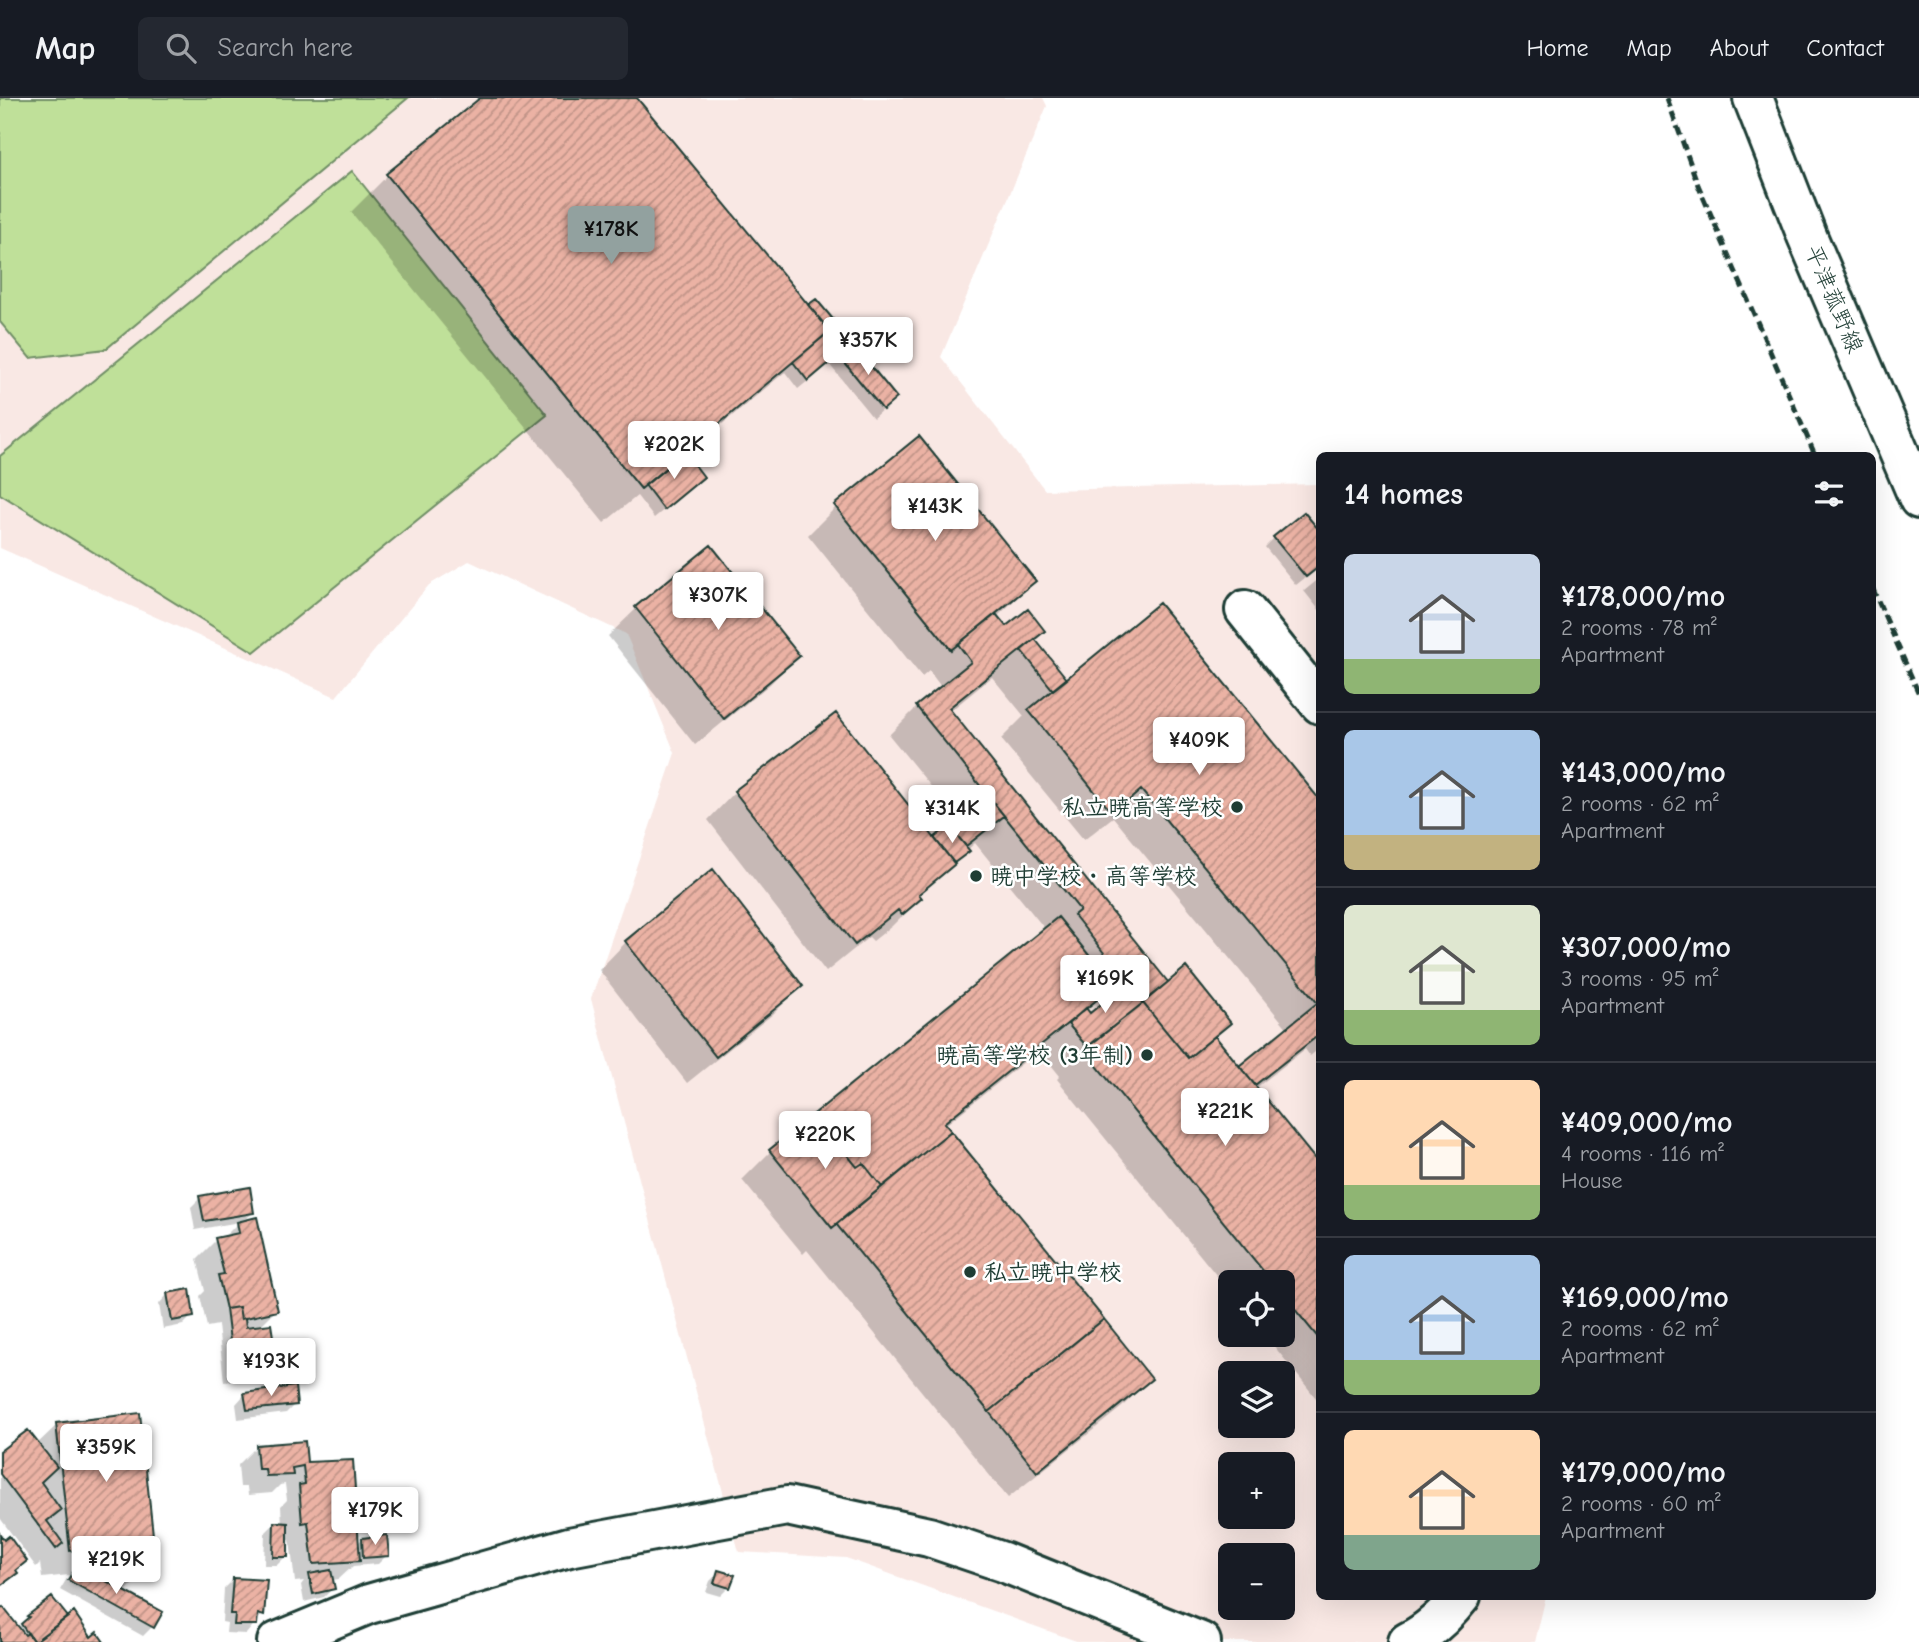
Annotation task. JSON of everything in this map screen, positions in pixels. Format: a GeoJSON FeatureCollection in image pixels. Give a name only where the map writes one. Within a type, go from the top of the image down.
{"type":"FeatureCollection","features":[{"type":"Feature","properties":{"kind":"main road","name":"平津菰野線"},"geometry":{"type":"LineString","coordinates":[[1753,98],[1807,236],[1919,499]]}},
{"type":"Feature","properties":{"kind":"main road"},"geometry":{"type":"LineString","coordinates":[[1245,610],[1316,699]]}},
{"type":"Feature","properties":{"kind":"main road"},"geometry":{"type":"LineString","coordinates":[[277,1642],[369,1604],[569,1547],[788,1506],[929,1537],[1003,1562],[1201,1642]]}},
{"type":"Feature","properties":{"kind":"main road"},"geometry":{"type":"LineString","coordinates":[[1408,1642],[1452,1608],[1458,1600]]}},
{"type":"Feature","properties":{"kind":"shaded area","name":"暁中学校・高等学校"},"geometry":{"type":"Polygon","coordinates":[[[0,98],[1043,98],[1047,106],[941,357],[1045,490],[1316,484],[1316,1600],[1545,1600],[1535,1642],[1079,1642],[846,1558],[739,1552],[591,999],[675,753],[626,634],[469,561],[429,585],[336,697],[0,548],[0,98]]]}},
{"type":"Feature","properties":{"kind":"green space"},"geometry":{"type":"Polygon","coordinates":[[[0,98],[408,98],[106,349],[30,358],[0,322],[0,98]]]}},
{"type":"Feature","properties":{"kind":"green space"},"geometry":{"type":"Polygon","coordinates":[[[352,171],[547,415],[254,652],[0,494],[0,456],[352,171]]]}},
{"type":"Feature","properties":{"kind":"building"},"geometry":{"type":"Polygon","coordinates":[[[480,98],[637,98],[830,331],[641,489],[386,174],[480,98]]]}},
{"type":"Feature","properties":{"kind":"building"},"geometry":{"type":"Polygon","coordinates":[[[816,299],[853,343],[808,381],[793,362],[830,331],[808,305],[816,299]]]}},
{"type":"Feature","properties":{"kind":"building"},"geometry":{"type":"Polygon","coordinates":[[[853,344],[897,398],[883,410],[839,356],[853,344]]]}},
{"type":"Feature","properties":{"kind":"building"},"geometry":{"type":"Polygon","coordinates":[[[919,436],[1036,581],[951,650],[834,505],[919,436]]]}},
{"type":"Feature","properties":{"kind":"building"},"geometry":{"type":"Polygon","coordinates":[[[685,452],[704,477],[664,510],[645,485],[685,452]]]}},
{"type":"Feature","properties":{"kind":"building"},"geometry":{"type":"Polygon","coordinates":[[[1304,512],[1316,526],[1316,569],[1306,577],[1273,537],[1304,512]]]}},
{"type":"Feature","properties":{"kind":"building"},"geometry":{"type":"Polygon","coordinates":[[[711,545],[800,656],[724,719],[635,607],[711,545]]]}},
{"type":"Feature","properties":{"kind":"building","name":"私立暁高等学校"},"geometry":{"type":"Polygon","coordinates":[[[1159,603],[1316,795],[1316,1001],[1141,790],[1113,814],[1028,710],[1159,603]]]}},
{"type":"Feature","properties":{"kind":"building"},"geometry":{"type":"Polygon","coordinates":[[[1028,609],[1045,631],[949,708],[1168,982],[1148,998],[1122,967],[1108,979],[1098,966],[1108,958],[1074,915],[1080,910],[916,706],[971,662],[958,644],[996,614],[1006,626],[1028,609]]]}},
{"type":"Feature","properties":{"kind":"building"},"geometry":{"type":"Polygon","coordinates":[[[1035,639],[1067,679],[1053,690],[1021,650],[1035,639]]]}},
{"type":"Feature","properties":{"kind":"building"},"geometry":{"type":"Polygon","coordinates":[[[836,713],[955,864],[919,894],[922,898],[902,915],[898,910],[855,945],[734,791],[836,713]]]}},
{"type":"Feature","properties":{"kind":"building"},"geometry":{"type":"Polygon","coordinates":[[[993,802],[1004,816],[966,846],[954,832],[993,802]]]}},
{"type":"Feature","properties":{"kind":"building"},"geometry":{"type":"Polygon","coordinates":[[[949,826],[970,851],[954,863],[934,838],[949,826]]]}},
{"type":"Feature","properties":{"kind":"building"},"geometry":{"type":"Polygon","coordinates":[[[713,869],[803,986],[716,1057],[625,941],[713,869]]]}},
{"type":"Feature","properties":{"kind":"building"},"geometry":{"type":"Polygon","coordinates":[[[1058,917],[1114,986],[944,1123],[951,1131],[882,1187],[863,1163],[857,1167],[814,1114],[1058,917]]]}},
{"type":"Feature","properties":{"kind":"building"},"geometry":{"type":"Polygon","coordinates":[[[1186,967],[1231,1023],[1188,1058],[1143,1003],[1186,967]]]}},
{"type":"Feature","properties":{"kind":"building"},"geometry":{"type":"Polygon","coordinates":[[[1127,983],[1143,1003],[1087,1047],[1068,1024],[1086,1008],[1090,1013],[1127,983]]]}},
{"type":"Feature","properties":{"kind":"building"},"geometry":{"type":"Polygon","coordinates":[[[1143,1003],[1188,1058],[1215,1036],[1316,1160],[1316,1335],[1295,1310],[1295,1270],[1262,1270],[1084,1050],[1143,1003]]]}},
{"type":"Feature","properties":{"kind":"building"},"geometry":{"type":"Polygon","coordinates":[[[1316,1004],[1316,1037],[1255,1085],[1239,1066],[1316,1004]]]}},
{"type":"Feature","properties":{"kind":"building"},"geometry":{"type":"Polygon","coordinates":[[[814,1114],[857,1167],[863,1163],[882,1187],[832,1228],[769,1150],[814,1114]]]}},
{"type":"Feature","properties":{"kind":"building","name":"私立暁中学校"},"geometry":{"type":"Polygon","coordinates":[[[951,1131],[1104,1319],[989,1412],[836,1224],[951,1131]]]}},
{"type":"Feature","properties":{"kind":"building"},"geometry":{"type":"Polygon","coordinates":[[[250,1187],[254,1213],[204,1221],[199,1196],[250,1187]]]}},
{"type":"Feature","properties":{"kind":"building"},"geometry":{"type":"Polygon","coordinates":[[[257,1217],[278,1311],[241,1319],[239,1307],[226,1309],[218,1275],[224,1274],[215,1238],[239,1233],[237,1222],[257,1217]]]}},
{"type":"Feature","properties":{"kind":"building"},"geometry":{"type":"Polygon","coordinates":[[[190,1289],[194,1317],[172,1321],[167,1293],[190,1289]]]}},
{"type":"Feature","properties":{"kind":"building"},"geometry":{"type":"Polygon","coordinates":[[[239,1307],[246,1327],[271,1324],[274,1343],[231,1349],[226,1309],[239,1307]]]}},
{"type":"Feature","properties":{"kind":"building"},"geometry":{"type":"Polygon","coordinates":[[[1104,1319],[1152,1379],[1037,1472],[989,1412],[1104,1319]]]}},
{"type":"Feature","properties":{"kind":"building"},"geometry":{"type":"Polygon","coordinates":[[[272,1343],[276,1368],[233,1374],[230,1349],[272,1343]]]}},
{"type":"Feature","properties":{"kind":"building"},"geometry":{"type":"Polygon","coordinates":[[[295,1386],[297,1405],[247,1410],[244,1393],[295,1386]]]}},
{"type":"Feature","properties":{"kind":"building"},"geometry":{"type":"Polygon","coordinates":[[[140,1413],[156,1563],[141,1564],[138,1544],[70,1551],[56,1423],[140,1413]]]}},
{"type":"Feature","properties":{"kind":"building"},"geometry":{"type":"Polygon","coordinates":[[[28,1430],[57,1467],[41,1482],[61,1510],[47,1521],[63,1543],[56,1549],[0,1474],[0,1451],[28,1430]]]}},
{"type":"Feature","properties":{"kind":"building"},"geometry":{"type":"Polygon","coordinates":[[[305,1441],[307,1462],[353,1460],[360,1561],[313,1564],[308,1522],[302,1523],[299,1485],[305,1484],[303,1466],[292,1468],[293,1475],[266,1476],[265,1469],[258,1469],[256,1445],[305,1441]]]}},
{"type":"Feature","properties":{"kind":"building"},"geometry":{"type":"Polygon","coordinates":[[[274,1522],[288,1523],[288,1557],[273,1557],[274,1522]]]}},
{"type":"Feature","properties":{"kind":"building"},"geometry":{"type":"Polygon","coordinates":[[[0,1534],[4,1540],[9,1536],[27,1561],[16,1570],[18,1573],[0,1586],[0,1534]]]}},
{"type":"Feature","properties":{"kind":"building"},"geometry":{"type":"Polygon","coordinates":[[[387,1535],[389,1556],[363,1558],[362,1538],[387,1535]]]}},
{"type":"Feature","properties":{"kind":"building"},"geometry":{"type":"Polygon","coordinates":[[[77,1565],[163,1612],[154,1628],[68,1580],[77,1565]]]}},
{"type":"Feature","properties":{"kind":"building"},"geometry":{"type":"Polygon","coordinates":[[[331,1570],[335,1589],[313,1594],[309,1574],[331,1570]]]}},
{"type":"Feature","properties":{"kind":"building"},"geometry":{"type":"Polygon","coordinates":[[[718,1570],[735,1575],[730,1588],[714,1583],[718,1570]]]}},
{"type":"Feature","properties":{"kind":"building"},"geometry":{"type":"Polygon","coordinates":[[[233,1578],[267,1580],[264,1616],[258,1614],[257,1625],[234,1625],[235,1614],[230,1614],[233,1578]]]}},
{"type":"Feature","properties":{"kind":"building"},"geometry":{"type":"Polygon","coordinates":[[[52,1597],[68,1617],[34,1642],[21,1624],[52,1597]]]}},
{"type":"Feature","properties":{"kind":"building"},"geometry":{"type":"Polygon","coordinates":[[[3,1607],[34,1642],[0,1642],[0,1610],[3,1607]]]}},
{"type":"Feature","properties":{"kind":"building"},"geometry":{"type":"Polygon","coordinates":[[[74,1612],[91,1637],[97,1632],[104,1642],[34,1642],[74,1612]]]}},
{"type":"Feature","properties":{"kind":"railway"},"geometry":{"type":"LineString","coordinates":[[1667,98],[1698,185],[1814,452]]}},
{"type":"Feature","properties":{"kind":"railway"},"geometry":{"type":"LineString","coordinates":[[1876,596],[1919,694]]}},
{"type":"Feature","properties":{"kind":"place","name":"私立暁高等学校"},"geometry":{"type":"Point","coordinates":[1237,807]}},
{"type":"Feature","properties":{"kind":"place","name":"暁中学校・高等学校"},"geometry":{"type":"Point","coordinates":[976,876]}},
{"type":"Feature","properties":{"kind":"place","name":"暁高等学校 (3年制)"},"geometry":{"type":"Point","coordinates":[1147,1055]}},
{"type":"Feature","properties":{"kind":"place","name":"私立暁中学校"},"geometry":{"type":"Point","coordinates":[970,1272]}}]}
